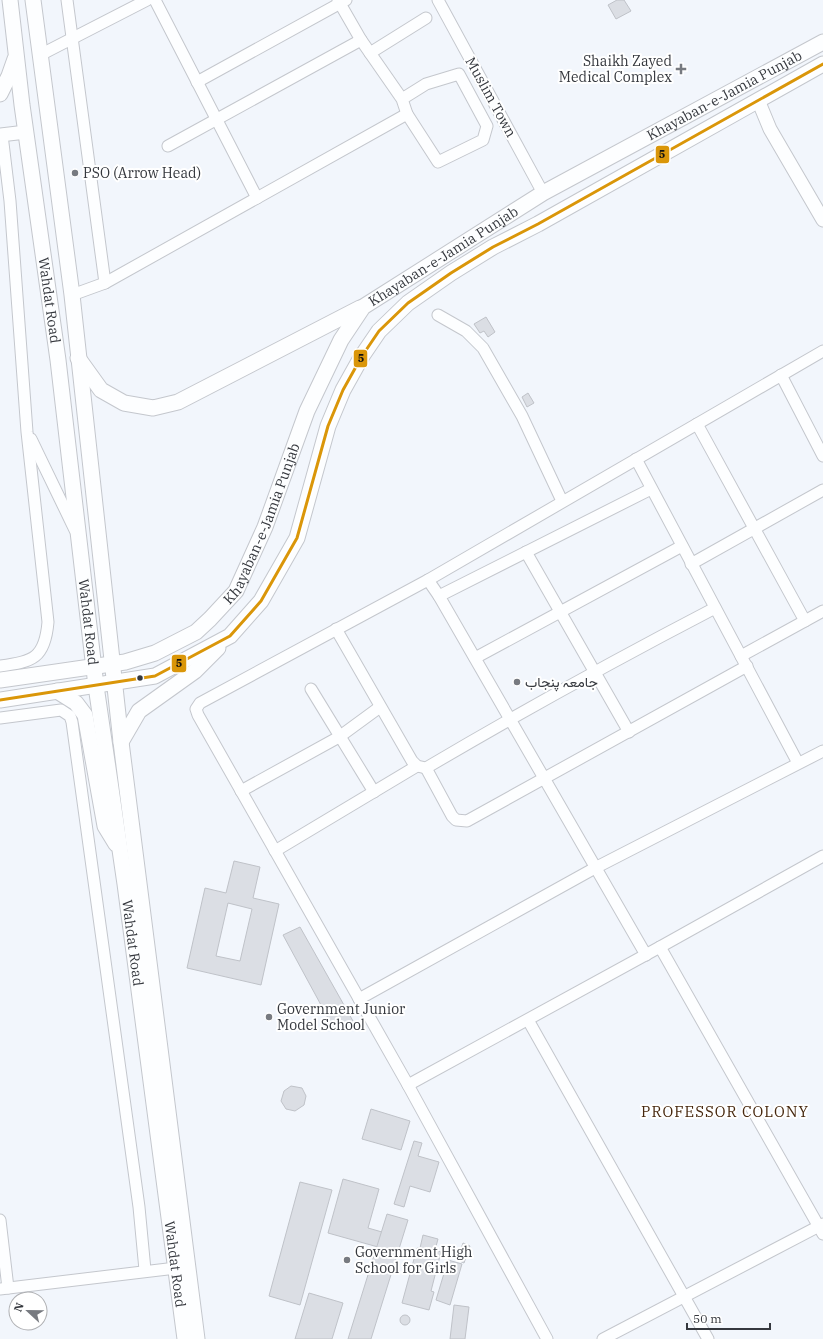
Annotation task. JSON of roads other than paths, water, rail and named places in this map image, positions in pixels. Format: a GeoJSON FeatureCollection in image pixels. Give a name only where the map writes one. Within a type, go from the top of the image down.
{"type":"FeatureCollection","features":[{"type":"Feature","properties":{"kind":"main road","name":"Wahdat Road"},"geometry":{"type":"LineString","coordinates":[[10,0],[26,132],[58,360],[96,686],[120,850],[197,1339]]}},
{"type":"Feature","properties":{"kind":"main road","name":"Wahdat Road"},"geometry":{"type":"LineString","coordinates":[[33,0],[72,295],[159,1091],[176,1268],[185,1339]]}},
{"type":"Feature","properties":{"kind":"main road","name":"Khayaban-e-Jamia Punjab"},"geometry":{"type":"LineString","coordinates":[[0,680],[112,664],[155,653],[196,632],[236,591],[265,526],[307,410],[352,320],[369,302],[544,193],[823,42]]}},
{"type":"Feature","properties":{"kind":"main road"},"geometry":{"type":"LineString","coordinates":[[0,94],[10,76],[16,54]]}},
{"type":"Feature","properties":{"kind":"main road","name":"Khayaban-e-Jamia Punjab"},"geometry":{"type":"LineString","coordinates":[[0,700],[114,684],[155,676],[230,636],[261,600],[297,538],[331,419],[343,390],[362,356],[390,319],[408,303],[493,247],[538,224],[823,64]]}},
{"type":"Feature","properties":{"kind":"main road"},"geometry":{"type":"LineString","coordinates":[[26,132],[49,128]]}},
{"type":"Feature","properties":{"kind":"main road"},"geometry":{"type":"LineString","coordinates":[[58,360],[78,356],[101,390],[124,403],[153,408],[178,402],[369,302],[390,319]]}},
{"type":"Feature","properties":{"kind":"main road"},"geometry":{"type":"LineString","coordinates":[[121,742],[139,711],[195,671],[230,636]]}},
{"type":"Feature","properties":{"kind":"main road"},"geometry":{"type":"LineString","coordinates":[[57,691],[76,703],[85,715],[105,826],[120,850]]}},
{"type":"Feature","properties":{"kind":"street"},"geometry":{"type":"LineString","coordinates":[[67,0],[105,283]]}},
{"type":"Feature","properties":{"kind":"street"},"geometry":{"type":"LineString","coordinates":[[40,54],[147,0]]}},
{"type":"Feature","properties":{"kind":"street"},"geometry":{"type":"LineString","coordinates":[[155,0],[257,198]]}},
{"type":"Feature","properties":{"kind":"street","name":"Muslim Town"},"geometry":{"type":"LineString","coordinates":[[438,0],[544,193]]}},
{"type":"Feature","properties":{"kind":"street"},"geometry":{"type":"LineString","coordinates":[[197,82],[342,1],[361,40],[402,99],[407,114],[438,162],[483,140],[487,126],[459,74],[426,84],[402,99]]}},
{"type":"Feature","properties":{"kind":"street"},"geometry":{"type":"LineString","coordinates":[[370,53],[426,18]]}},
{"type":"Feature","properties":{"kind":"street"},"geometry":{"type":"LineString","coordinates":[[168,146],[361,40]]}},
{"type":"Feature","properties":{"kind":"street"},"geometry":{"type":"LineString","coordinates":[[758,100],[770,129],[823,220]]}},
{"type":"Feature","properties":{"kind":"street"},"geometry":{"type":"LineString","coordinates":[[72,295],[105,283],[407,114]]}},
{"type":"Feature","properties":{"kind":"street"},"geometry":{"type":"LineString","coordinates":[[0,666],[29,661],[44,644],[48,622],[27,432],[10,201],[1,135],[26,132]]}},
{"type":"Feature","properties":{"kind":"street"},"geometry":{"type":"LineString","coordinates":[[438,315],[466,331],[483,348],[522,416],[562,501]]}},
{"type":"Feature","properties":{"kind":"street"},"geometry":{"type":"LineString","coordinates":[[546,1339],[408,1085],[196,709],[200,703],[428,580],[823,351]]}},
{"type":"Feature","properties":{"kind":"street"},"geometry":{"type":"LineString","coordinates":[[781,375],[823,456]]}},
{"type":"Feature","properties":{"kind":"street"},"geometry":{"type":"LineString","coordinates":[[697,424],[805,621]]}},
{"type":"Feature","properties":{"kind":"street"},"geometry":{"type":"LineString","coordinates":[[27,432],[78,537]]}},
{"type":"Feature","properties":{"kind":"street"},"geometry":{"type":"LineString","coordinates":[[636,459],[798,763]]}},
{"type":"Feature","properties":{"kind":"street"},"geometry":{"type":"LineString","coordinates":[[440,596],[651,489]]}},
{"type":"Feature","properties":{"kind":"street"},"geometry":{"type":"LineString","coordinates":[[691,564],[823,490]]}},
{"type":"Feature","properties":{"kind":"street"},"geometry":{"type":"LineString","coordinates":[[475,658],[682,546]]}},
{"type":"Feature","properties":{"kind":"street"},"geometry":{"type":"LineString","coordinates":[[526,552],[629,732]]}},
{"type":"Feature","properties":{"kind":"street"},"geometry":{"type":"LineString","coordinates":[[428,580],[440,596],[509,719],[646,955]]}},
{"type":"Feature","properties":{"kind":"street"},"geometry":{"type":"LineString","coordinates":[[275,850],[374,792],[422,767],[594,671],[715,608]]}},
{"type":"Feature","properties":{"kind":"street"},"geometry":{"type":"LineString","coordinates":[[741,656],[823,611]]}},
{"type":"Feature","properties":{"kind":"street"},"geometry":{"type":"LineString","coordinates":[[336,629],[412,761],[422,767],[452,816],[461,822],[467,821],[747,666]]}},
{"type":"Feature","properties":{"kind":"street"},"geometry":{"type":"LineString","coordinates":[[311,689],[374,792]]}},
{"type":"Feature","properties":{"kind":"street"},"geometry":{"type":"LineString","coordinates":[[241,791],[339,737],[380,707]]}},
{"type":"Feature","properties":{"kind":"street"},"geometry":{"type":"LineString","coordinates":[[0,718],[60,710],[70,716],[72,722],[139,1207],[145,1270]]}},
{"type":"Feature","properties":{"kind":"street"},"geometry":{"type":"LineString","coordinates":[[359,999],[595,868],[798,763],[823,752]]}},
{"type":"Feature","properties":{"kind":"street"},"geometry":{"type":"LineString","coordinates":[[408,1085],[823,856]]}},
{"type":"Feature","properties":{"kind":"street"},"geometry":{"type":"LineString","coordinates":[[603,1339],[685,1296],[822,1228],[660,947]]}},
{"type":"Feature","properties":{"kind":"street"},"geometry":{"type":"LineString","coordinates":[[528,1020],[708,1339]]}},
{"type":"Feature","properties":{"kind":"street"},"geometry":{"type":"LineString","coordinates":[[0,1220],[4,1288],[145,1270],[176,1268]]}},
{"type":"Feature","properties":{"kind":"place","name":"Shaikh Zayed Medical Complex"},"geometry":{"type":"Point","coordinates":[681,69]}},
{"type":"Feature","properties":{"kind":"place","name":"PSO (Arrow Head)"},"geometry":{"type":"Point","coordinates":[75,173]}},
{"type":"Feature","properties":{"kind":"place","name":"جامعہ پنجاب"},"geometry":{"type":"Point","coordinates":[517,682]}},
{"type":"Feature","properties":{"kind":"place","name":"Government Junior Model School"},"geometry":{"type":"Point","coordinates":[269,1017]}},
{"type":"Feature","properties":{"kind":"place","name":"Government High School for Girls"},"geometry":{"type":"Point","coordinates":[347,1260]}},
{"type":"Feature","properties":{"kind":"district","name":"PROFESSOR COLONY"},"geometry":{"type":"Point","coordinates":[725,1112]}}]}
